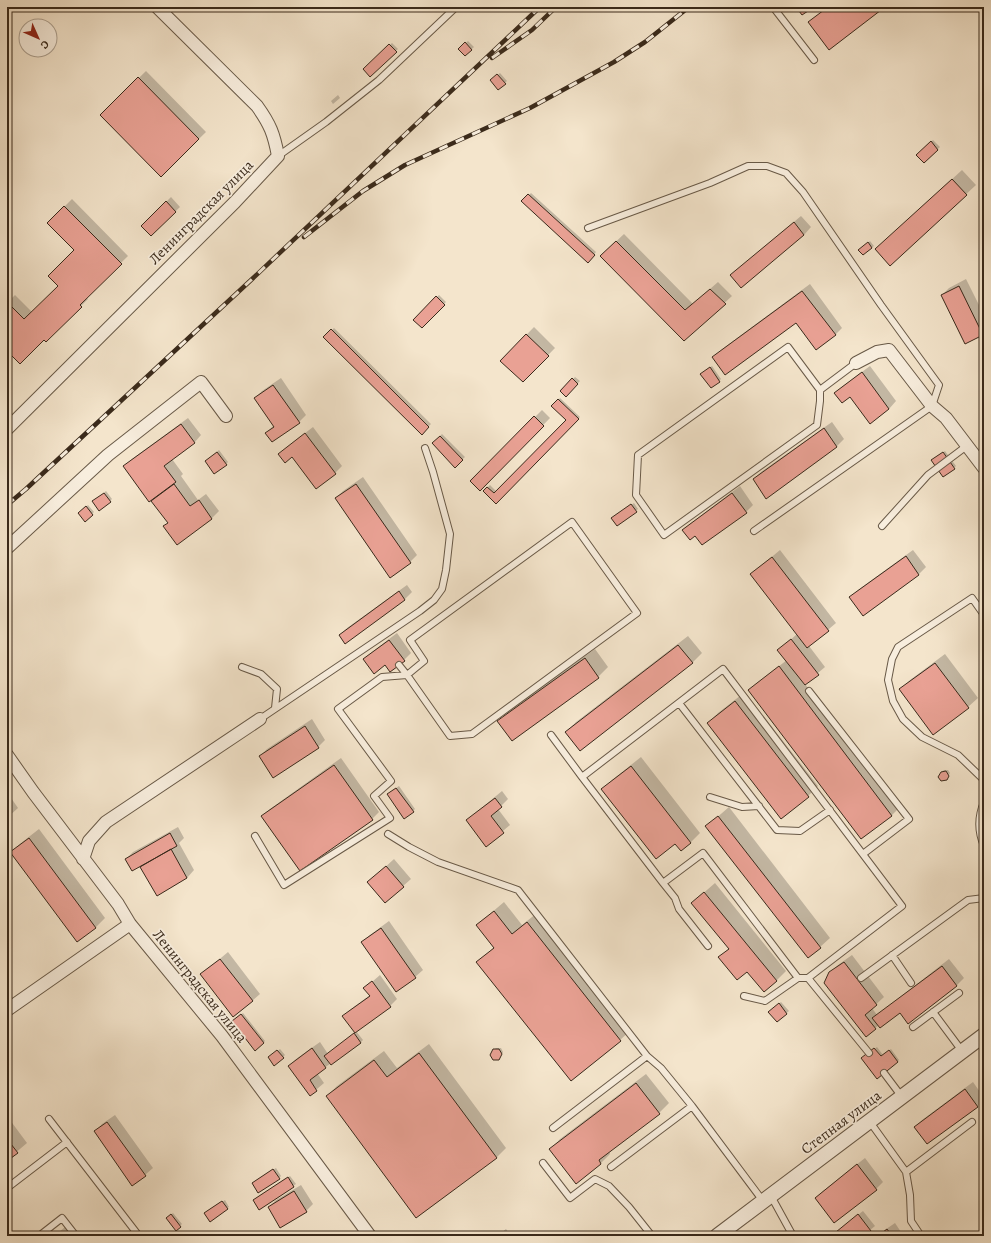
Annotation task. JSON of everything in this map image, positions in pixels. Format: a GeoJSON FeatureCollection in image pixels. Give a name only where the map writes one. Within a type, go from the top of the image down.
{"type":"FeatureCollection","features":[{"type":"Feature","properties":{"kind":"street"},"geometry":{"type":"LineString","coordinates":[[157,7],[257,106],[274,134],[278,156]]}},
{"type":"Feature","properties":{"kind":"street","name":"Ленинградская улица"},"geometry":{"type":"LineString","coordinates":[[7,429],[235,202],[278,156]]}},
{"type":"Feature","properties":{"kind":"street"},"geometry":{"type":"LineString","coordinates":[[856,364],[877,352],[889,350],[932,406],[946,418],[968,445],[984,468]]}},
{"type":"Feature","properties":{"kind":"street"},"geometry":{"type":"LineString","coordinates":[[7,548],[108,455],[201,382],[226,416]]}},
{"type":"Feature","properties":{"kind":"street"},"geometry":{"type":"LineString","coordinates":[[83,859],[88,841],[106,822],[260,719]]}},
{"type":"Feature","properties":{"kind":"street","name":"Ленинградская улица"},"geometry":{"type":"LineString","coordinates":[[7,755],[118,904],[130,924],[222,1036],[370,1236]]}},
{"type":"Feature","properties":{"kind":"street"},"geometry":{"type":"LineString","coordinates":[[7,1010],[130,924]]}},
{"type":"Feature","properties":{"kind":"street","name":"Степная улица"},"geometry":{"type":"LineString","coordinates":[[717,1236],[984,1035]]}},
{"type":"Feature","properties":{"kind":"lane"},"geometry":{"type":"LineString","coordinates":[[278,156],[326,122],[379,80],[456,7]]}},
{"type":"Feature","properties":{"kind":"lane"},"geometry":{"type":"LineString","coordinates":[[773,7],[814,60]]}},
{"type":"Feature","properties":{"kind":"lane"},"geometry":{"type":"LineString","coordinates":[[588,228],[710,183],[748,166],[767,166],[786,173],[804,192],[880,305],[939,385],[932,406],[754,531]]}},
{"type":"Feature","properties":{"kind":"lane"},"geometry":{"type":"LineString","coordinates":[[788,347],[820,390],[817,425],[664,535],[636,495],[638,456],[788,347]]}},
{"type":"Feature","properties":{"kind":"lane"},"geometry":{"type":"LineString","coordinates":[[820,390],[856,364]]}},
{"type":"Feature","properties":{"kind":"lane"},"geometry":{"type":"LineString","coordinates":[[882,526],[928,475],[968,445]]}},
{"type":"Feature","properties":{"kind":"lane"},"geometry":{"type":"LineString","coordinates":[[260,719],[383,640],[434,600],[442,589],[446,570],[450,534],[425,448]]}},
{"type":"Feature","properties":{"kind":"lane"},"geometry":{"type":"LineString","coordinates":[[255,836],[284,885],[390,818],[374,796],[391,781],[338,709],[382,677],[407,675],[424,662],[410,640],[572,522],[637,613],[472,734],[450,736],[407,675],[399,665]]}},
{"type":"Feature","properties":{"kind":"lane"},"geometry":{"type":"LineString","coordinates":[[984,614],[972,598],[898,647],[892,659],[888,680],[893,701],[903,719],[922,737],[958,755],[984,780]]}},
{"type":"Feature","properties":{"kind":"lane"},"geometry":{"type":"LineString","coordinates":[[242,667],[261,674],[277,690],[275,708]]}},
{"type":"Feature","properties":{"kind":"lane"},"geometry":{"type":"LineString","coordinates":[[582,777],[723,669],[902,906],[808,978],[798,978],[765,1000],[744,996]]}},
{"type":"Feature","properties":{"kind":"lane"},"geometry":{"type":"LineString","coordinates":[[809,691],[909,818],[863,854]]}},
{"type":"Feature","properties":{"kind":"lane"},"geometry":{"type":"LineString","coordinates":[[679,703],[777,830],[800,831],[830,810]]}},
{"type":"Feature","properties":{"kind":"lane"},"geometry":{"type":"LineString","coordinates":[[551,735],[663,883],[674,898],[679,909],[708,946]]}},
{"type":"Feature","properties":{"kind":"lane"},"geometry":{"type":"LineString","coordinates":[[710,797],[742,807],[759,806]]}},
{"type":"Feature","properties":{"kind":"lane"},"geometry":{"type":"LineString","coordinates":[[984,802],[980,810],[980,836],[984,846]]}},
{"type":"Feature","properties":{"kind":"lane"},"geometry":{"type":"LineString","coordinates":[[388,834],[438,862],[518,890],[647,1056],[661,1068],[767,1199],[793,1236]]}},
{"type":"Feature","properties":{"kind":"lane"},"geometry":{"type":"LineString","coordinates":[[663,883],[703,853],[798,978]]}},
{"type":"Feature","properties":{"kind":"lane"},"geometry":{"type":"LineString","coordinates":[[861,978],[968,900],[984,898]]}},
{"type":"Feature","properties":{"kind":"lane"},"geometry":{"type":"LineString","coordinates":[[892,955],[911,983]]}},
{"type":"Feature","properties":{"kind":"lane"},"geometry":{"type":"LineString","coordinates":[[808,978],[868,1053]]}},
{"type":"Feature","properties":{"kind":"lane"},"geometry":{"type":"LineString","coordinates":[[913,1027],[959,993]]}},
{"type":"Feature","properties":{"kind":"lane"},"geometry":{"type":"LineString","coordinates":[[933,1012],[962,1051]]}},
{"type":"Feature","properties":{"kind":"lane"},"geometry":{"type":"LineString","coordinates":[[553,1128],[647,1056]]}},
{"type":"Feature","properties":{"kind":"lane"},"geometry":{"type":"LineString","coordinates":[[884,1073],[902,1097]]}},
{"type":"Feature","properties":{"kind":"lane"},"geometry":{"type":"LineString","coordinates":[[611,1167],[692,1106]]}},
{"type":"Feature","properties":{"kind":"lane"},"geometry":{"type":"LineString","coordinates":[[49,1119],[139,1236]]}},
{"type":"Feature","properties":{"kind":"lane"},"geometry":{"type":"LineString","coordinates":[[870,1122],[906,1172],[910,1195],[910,1221],[921,1236]]}},
{"type":"Feature","properties":{"kind":"lane"},"geometry":{"type":"LineString","coordinates":[[906,1172],[972,1122]]}},
{"type":"Feature","properties":{"kind":"lane"},"geometry":{"type":"LineString","coordinates":[[7,1188],[66,1142]]}},
{"type":"Feature","properties":{"kind":"lane"},"geometry":{"type":"LineString","coordinates":[[543,1162],[570,1198],[595,1179],[609,1186],[629,1207],[652,1236]]}},
{"type":"Feature","properties":{"kind":"lane"},"geometry":{"type":"LineString","coordinates":[[39,1236],[62,1218],[76,1236]]}},
{"type":"Feature","properties":{"kind":"building"},"geometry":{"type":"Polygon","coordinates":[[[796,7],[814,7],[802,15],[796,7]]]}},
{"type":"Feature","properties":{"kind":"building"},"geometry":{"type":"Polygon","coordinates":[[[828,7],[885,7],[829,50],[808,22],[828,7]]]}},
{"type":"Feature","properties":{"kind":"building"},"geometry":{"type":"Polygon","coordinates":[[[465,42],[472,50],[465,56],[458,49],[465,42]]]}},
{"type":"Feature","properties":{"kind":"building"},"geometry":{"type":"Polygon","coordinates":[[[389,44],[397,52],[370,77],[363,69],[389,44]]]}},
{"type":"Feature","properties":{"kind":"building"},"geometry":{"type":"Polygon","coordinates":[[[497,74],[506,84],[498,90],[490,80],[497,74]]]}},
{"type":"Feature","properties":{"kind":"building"},"geometry":{"type":"Polygon","coordinates":[[[138,77],[199,139],[161,177],[100,115],[138,77]]]}},
{"type":"Feature","properties":{"kind":"building"},"geometry":{"type":"Polygon","coordinates":[[[931,141],[938,150],[924,163],[916,155],[931,141]]]}},
{"type":"Feature","properties":{"kind":"building"},"geometry":{"type":"Polygon","coordinates":[[[952,179],[967,195],[890,266],[875,249],[952,179]]]}},
{"type":"Feature","properties":{"kind":"building"},"geometry":{"type":"Polygon","coordinates":[[[528,194],[595,255],[588,263],[521,201],[528,194]]]}},
{"type":"Feature","properties":{"kind":"building"},"geometry":{"type":"Polygon","coordinates":[[[166,201],[176,212],[151,236],[141,226],[166,201]]]}},
{"type":"Feature","properties":{"kind":"building"},"geometry":{"type":"Polygon","coordinates":[[[64,206],[122,264],[80,305],[82,307],[46,342],[44,340],[20,364],[7,351],[7,302],[24,319],[58,286],[48,276],[74,250],[47,223],[64,206]]]}},
{"type":"Feature","properties":{"kind":"building"},"geometry":{"type":"Polygon","coordinates":[[[794,222],[804,235],[741,288],[730,275],[794,222]]]}},
{"type":"Feature","properties":{"kind":"building"},"geometry":{"type":"Polygon","coordinates":[[[616,241],[685,310],[710,289],[726,304],[684,341],[600,256],[616,241]]]}},
{"type":"Feature","properties":{"kind":"building"},"geometry":{"type":"Polygon","coordinates":[[[868,242],[872,248],[863,255],[858,250],[868,242]]]}},
{"type":"Feature","properties":{"kind":"building"},"geometry":{"type":"Polygon","coordinates":[[[959,286],[983,335],[965,344],[941,295],[959,286]]]}},
{"type":"Feature","properties":{"kind":"building"},"geometry":{"type":"Polygon","coordinates":[[[802,291],[836,335],[816,350],[796,323],[725,375],[712,357],[802,291]]]}},
{"type":"Feature","properties":{"kind":"building"},"geometry":{"type":"Polygon","coordinates":[[[436,296],[445,305],[422,328],[413,320],[436,296]]]}},
{"type":"Feature","properties":{"kind":"building"},"geometry":{"type":"Polygon","coordinates":[[[331,329],[429,427],[422,435],[323,337],[331,329]]]}},
{"type":"Feature","properties":{"kind":"building"},"geometry":{"type":"Polygon","coordinates":[[[526,334],[549,356],[523,382],[500,361],[526,334]]]}},
{"type":"Feature","properties":{"kind":"building"},"geometry":{"type":"Polygon","coordinates":[[[710,367],[720,382],[711,388],[700,374],[710,367]]]}},
{"type":"Feature","properties":{"kind":"building"},"geometry":{"type":"Polygon","coordinates":[[[862,372],[889,409],[870,424],[850,397],[842,403],[834,393],[862,372]]]}},
{"type":"Feature","properties":{"kind":"building"},"geometry":{"type":"Polygon","coordinates":[[[572,378],[578,384],[566,397],[560,391],[572,378]]]}},
{"type":"Feature","properties":{"kind":"building"},"geometry":{"type":"Polygon","coordinates":[[[273,385],[300,423],[272,442],[265,433],[274,427],[254,398],[273,385]]]}},
{"type":"Feature","properties":{"kind":"building"},"geometry":{"type":"Polygon","coordinates":[[[558,399],[579,419],[496,504],[483,491],[487,487],[494,493],[566,420],[551,406],[558,399]]]}},
{"type":"Feature","properties":{"kind":"building"},"geometry":{"type":"Polygon","coordinates":[[[534,416],[544,426],[480,491],[470,481],[534,416]]]}},
{"type":"Feature","properties":{"kind":"building"},"geometry":{"type":"Polygon","coordinates":[[[181,424],[195,443],[164,466],[176,482],[149,502],[123,466],[181,424]]]}},
{"type":"Feature","properties":{"kind":"building"},"geometry":{"type":"Polygon","coordinates":[[[824,428],[837,447],[766,499],[753,479],[824,428]]]}},
{"type":"Feature","properties":{"kind":"building"},"geometry":{"type":"Polygon","coordinates":[[[305,433],[336,474],[316,489],[292,457],[285,463],[278,454],[305,433]]]}},
{"type":"Feature","properties":{"kind":"building"},"geometry":{"type":"Polygon","coordinates":[[[440,436],[463,460],[455,468],[432,443],[440,436]]]}},
{"type":"Feature","properties":{"kind":"building"},"geometry":{"type":"Polygon","coordinates":[[[217,452],[227,465],[214,474],[205,461],[217,452]]]}},
{"type":"Feature","properties":{"kind":"building"},"geometry":{"type":"Polygon","coordinates":[[[943,452],[955,469],[943,477],[931,460],[943,452]]]}},
{"type":"Feature","properties":{"kind":"building"},"geometry":{"type":"Polygon","coordinates":[[[174,484],[190,506],[199,500],[212,519],[177,545],[163,526],[168,523],[151,501],[174,484]]]}},
{"type":"Feature","properties":{"kind":"building"},"geometry":{"type":"Polygon","coordinates":[[[356,484],[411,563],[390,578],[335,498],[356,484]]]}},
{"type":"Feature","properties":{"kind":"building"},"geometry":{"type":"Polygon","coordinates":[[[104,493],[111,502],[99,511],[92,501],[104,493]]]}},
{"type":"Feature","properties":{"kind":"building"},"geometry":{"type":"Polygon","coordinates":[[[732,493],[747,513],[702,545],[695,536],[690,540],[682,530],[732,493]]]}},
{"type":"Feature","properties":{"kind":"building"},"geometry":{"type":"Polygon","coordinates":[[[631,504],[637,512],[617,526],[611,518],[631,504]]]}},
{"type":"Feature","properties":{"kind":"building"},"geometry":{"type":"Polygon","coordinates":[[[86,506],[93,515],[85,522],[78,513],[86,506]]]}},
{"type":"Feature","properties":{"kind":"building"},"geometry":{"type":"Polygon","coordinates":[[[906,556],[919,575],[863,616],[849,597],[906,556]]]}},
{"type":"Feature","properties":{"kind":"building"},"geometry":{"type":"Polygon","coordinates":[[[772,557],[829,631],[807,648],[750,574],[772,557]]]}},
{"type":"Feature","properties":{"kind":"building"},"geometry":{"type":"Polygon","coordinates":[[[399,591],[405,600],[345,644],[339,635],[399,591]]]}},
{"type":"Feature","properties":{"kind":"building"},"geometry":{"type":"Polygon","coordinates":[[[791,639],[819,675],[805,685],[777,650],[791,639]]]}},
{"type":"Feature","properties":{"kind":"building"},"geometry":{"type":"Polygon","coordinates":[[[389,640],[405,661],[390,672],[385,665],[374,674],[363,659],[389,640]]]}},
{"type":"Feature","properties":{"kind":"building"},"geometry":{"type":"Polygon","coordinates":[[[678,645],[693,663],[580,751],[565,732],[678,645]]]}},
{"type":"Feature","properties":{"kind":"building"},"geometry":{"type":"Polygon","coordinates":[[[585,658],[599,678],[512,741],[497,721],[585,658]]]}},
{"type":"Feature","properties":{"kind":"building"},"geometry":{"type":"Polygon","coordinates":[[[935,663],[969,708],[933,735],[899,689],[935,663]]]}},
{"type":"Feature","properties":{"kind":"building"},"geometry":{"type":"Polygon","coordinates":[[[779,666],[892,816],[861,839],[748,690],[779,666]]]}},
{"type":"Feature","properties":{"kind":"building"},"geometry":{"type":"Polygon","coordinates":[[[735,701],[809,797],[781,819],[707,723],[735,701]]]}},
{"type":"Feature","properties":{"kind":"building"},"geometry":{"type":"Polygon","coordinates":[[[305,726],[319,748],[273,778],[259,756],[305,726]]]}},
{"type":"Feature","properties":{"kind":"building"},"geometry":{"type":"Polygon","coordinates":[[[334,765],[373,820],[300,871],[261,816],[334,765]]]}},
{"type":"Feature","properties":{"kind":"building"},"geometry":{"type":"Polygon","coordinates":[[[631,766],[691,843],[681,851],[675,844],[656,859],[601,789],[631,766]]]}},
{"type":"Feature","properties":{"kind":"building"},"geometry":{"type":"Polygon","coordinates":[[[946,771],[949,776],[947,780],[941,781],[938,777],[941,772],[946,771]]]}},
{"type":"Feature","properties":{"kind":"building"},"geometry":{"type":"Polygon","coordinates":[[[396,788],[414,812],[404,819],[387,794],[396,788]]]}},
{"type":"Feature","properties":{"kind":"building"},"geometry":{"type":"Polygon","coordinates":[[[495,798],[502,807],[491,816],[504,833],[486,847],[466,820],[495,798]]]}},
{"type":"Feature","properties":{"kind":"building"},"geometry":{"type":"Polygon","coordinates":[[[718,816],[821,948],[808,958],[705,826],[718,816]]]}},
{"type":"Feature","properties":{"kind":"building"},"geometry":{"type":"Polygon","coordinates":[[[170,833],[177,846],[132,871],[125,859],[170,833]]]}},
{"type":"Feature","properties":{"kind":"building"},"geometry":{"type":"Polygon","coordinates":[[[29,838],[96,928],[77,942],[10,852],[29,838]]]}},
{"type":"Feature","properties":{"kind":"building"},"geometry":{"type":"Polygon","coordinates":[[[171,849],[187,878],[157,896],[140,867],[171,849]]]}},
{"type":"Feature","properties":{"kind":"building"},"geometry":{"type":"Polygon","coordinates":[[[386,866],[404,887],[385,903],[367,882],[386,866]]]}},
{"type":"Feature","properties":{"kind":"building"},"geometry":{"type":"Polygon","coordinates":[[[704,892],[777,981],[764,992],[747,972],[737,980],[718,957],[729,949],[691,903],[704,892]]]}},
{"type":"Feature","properties":{"kind":"building"},"geometry":{"type":"Polygon","coordinates":[[[494,911],[512,934],[527,922],[621,1041],[571,1081],[476,962],[494,948],[476,925],[494,911]]]}},
{"type":"Feature","properties":{"kind":"building"},"geometry":{"type":"Polygon","coordinates":[[[381,928],[416,978],[396,992],[361,942],[381,928]]]}},
{"type":"Feature","properties":{"kind":"building"},"geometry":{"type":"Polygon","coordinates":[[[220,959],[253,1001],[233,1017],[200,974],[220,959]]]}},
{"type":"Feature","properties":{"kind":"building"},"geometry":{"type":"Polygon","coordinates":[[[844,962],[877,1005],[865,1015],[876,1029],[866,1037],[824,983],[829,972],[844,962]]]}},
{"type":"Feature","properties":{"kind":"building"},"geometry":{"type":"Polygon","coordinates":[[[942,966],[957,986],[908,1024],[900,1013],[880,1028],[872,1018],[942,966]]]}},
{"type":"Feature","properties":{"kind":"building"},"geometry":{"type":"Polygon","coordinates":[[[372,981],[391,1007],[355,1033],[342,1016],[370,996],[363,988],[372,981]]]}},
{"type":"Feature","properties":{"kind":"building"},"geometry":{"type":"Polygon","coordinates":[[[779,1003],[787,1014],[777,1022],[768,1012],[779,1003]]]}},
{"type":"Feature","properties":{"kind":"building"},"geometry":{"type":"Polygon","coordinates":[[[241,1014],[264,1043],[255,1051],[232,1021],[241,1014]]]}},
{"type":"Feature","properties":{"kind":"building"},"geometry":{"type":"Polygon","coordinates":[[[354,1033],[361,1043],[331,1065],[324,1056],[354,1033]]]}},
{"type":"Feature","properties":{"kind":"building"},"geometry":{"type":"Polygon","coordinates":[[[312,1048],[326,1068],[310,1080],[317,1091],[310,1096],[288,1066],[312,1048]]]}},
{"type":"Feature","properties":{"kind":"building"},"geometry":{"type":"Polygon","coordinates":[[[874,1048],[881,1056],[889,1050],[898,1062],[877,1079],[861,1058],[874,1048]]]}},
{"type":"Feature","properties":{"kind":"building"},"geometry":{"type":"Polygon","coordinates":[[[493,1049],[499,1049],[502,1054],[499,1060],[493,1060],[490,1055],[493,1049]]]}},
{"type":"Feature","properties":{"kind":"building"},"geometry":{"type":"Polygon","coordinates":[[[277,1050],[284,1058],[274,1066],[268,1057],[277,1050]]]}},
{"type":"Feature","properties":{"kind":"building"},"geometry":{"type":"Polygon","coordinates":[[[419,1053],[497,1158],[416,1218],[326,1096],[374,1060],[387,1077],[419,1053]]]}},
{"type":"Feature","properties":{"kind":"building"},"geometry":{"type":"Polygon","coordinates":[[[636,1083],[660,1114],[599,1160],[601,1164],[576,1184],[549,1149],[636,1083]]]}},
{"type":"Feature","properties":{"kind":"building"},"geometry":{"type":"Polygon","coordinates":[[[965,1089],[978,1107],[927,1144],[914,1127],[965,1089]]]}},
{"type":"Feature","properties":{"kind":"building"},"geometry":{"type":"Polygon","coordinates":[[[107,1122],[146,1176],[132,1186],[94,1131],[107,1122]]]}},
{"type":"Feature","properties":{"kind":"building"},"geometry":{"type":"Polygon","coordinates":[[[7,1139],[18,1153],[7,1161],[7,1139]]]}},
{"type":"Feature","properties":{"kind":"building"},"geometry":{"type":"Polygon","coordinates":[[[857,1164],[877,1190],[834,1223],[815,1198],[857,1164]]]}},
{"type":"Feature","properties":{"kind":"building"},"geometry":{"type":"Polygon","coordinates":[[[273,1169],[280,1179],[258,1193],[252,1183],[273,1169]]]}},
{"type":"Feature","properties":{"kind":"building"},"geometry":{"type":"Polygon","coordinates":[[[288,1177],[294,1187],[259,1210],[253,1200],[288,1177]]]}},
{"type":"Feature","properties":{"kind":"building"},"geometry":{"type":"Polygon","coordinates":[[[294,1191],[307,1212],[280,1228],[268,1207],[294,1191]]]}},
{"type":"Feature","properties":{"kind":"building"},"geometry":{"type":"Polygon","coordinates":[[[222,1201],[228,1209],[210,1222],[204,1213],[222,1201]]]}},
{"type":"Feature","properties":{"kind":"building"},"geometry":{"type":"Polygon","coordinates":[[[171,1214],[181,1227],[176,1231],[166,1218],[171,1214]]]}},
{"type":"Feature","properties":{"kind":"building"},"geometry":{"type":"Polygon","coordinates":[[[858,1214],[871,1231],[864,1236],[839,1236],[836,1232],[858,1214]]]}},
{"type":"Feature","properties":{"kind":"building"},"geometry":{"type":"Polygon","coordinates":[[[887,1229],[892,1236],[878,1236],[887,1229]]]}},
{"type":"Feature","properties":{"kind":"railway"},"geometry":{"type":"LineString","coordinates":[[7,505],[250,281],[540,7]]}},
{"type":"Feature","properties":{"kind":"railway"},"geometry":{"type":"LineString","coordinates":[[492,58],[532,30],[556,7]]}},
{"type":"Feature","properties":{"kind":"railway"},"geometry":{"type":"LineString","coordinates":[[304,237],[363,191],[405,165],[530,108],[614,62],[645,42],[689,7]]}}]}
